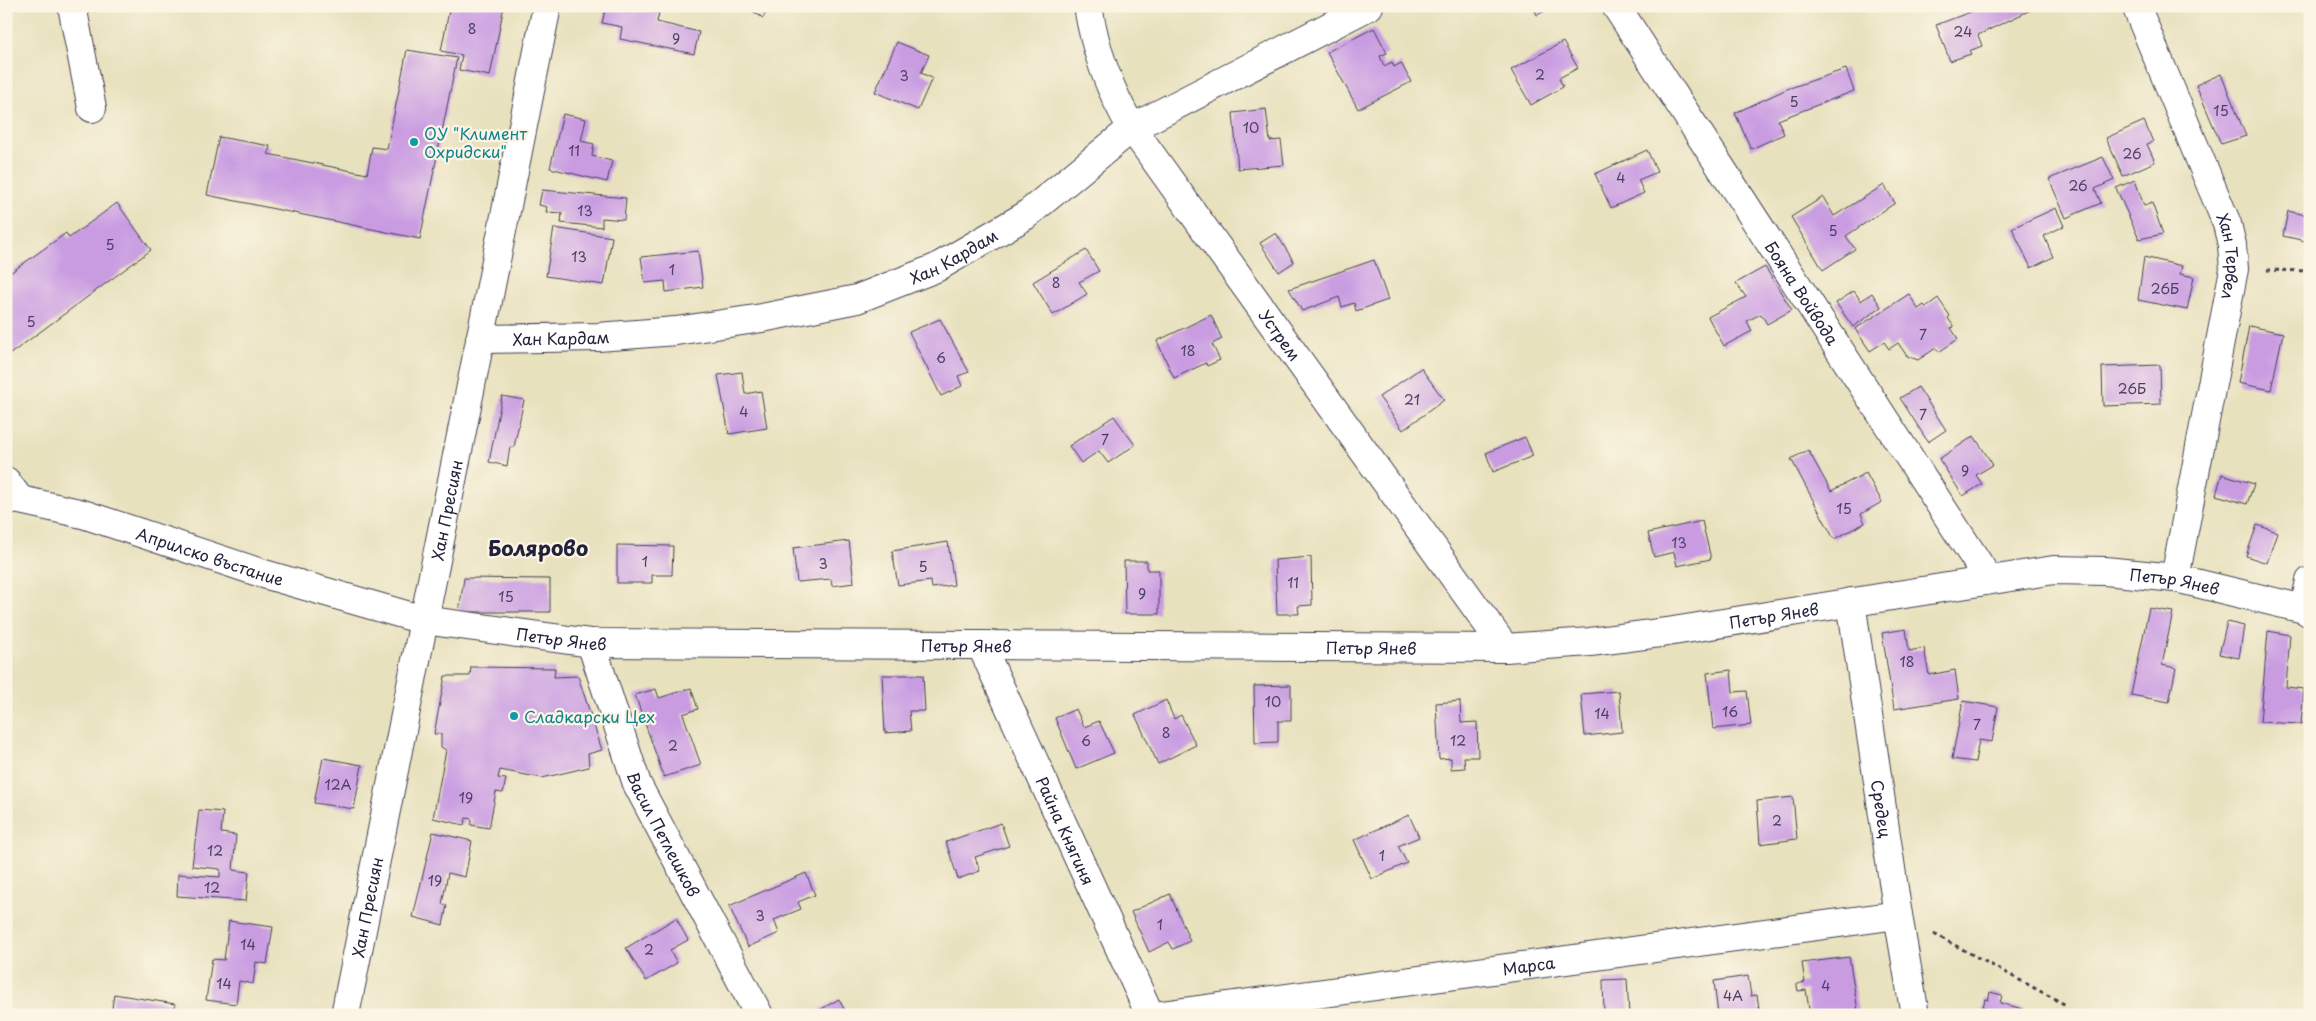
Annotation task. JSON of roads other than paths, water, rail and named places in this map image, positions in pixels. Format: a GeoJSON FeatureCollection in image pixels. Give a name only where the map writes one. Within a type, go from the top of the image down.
{"type":"FeatureCollection","features":[{"type":"Feature","properties":{"kind":"street"},"geometry":{"type":"LineString","coordinates":[[72,6],[92,108]]}},
{"type":"Feature","properties":{"kind":"street","name":"Хан Пресиян"},"geometry":{"type":"LineString","coordinates":[[344,1015],[547,6]]}},
{"type":"Feature","properties":{"kind":"street","name":"Устрем"},"geometry":{"type":"LineString","coordinates":[[1088,6],[1092,29],[1107,80],[1132,128],[1505,648]]}},
{"type":"Feature","properties":{"kind":"street","name":"Хан Кардам"},"geometry":{"type":"LineString","coordinates":[[480,339],[598,337],[676,331],[762,318],[857,299],[936,268],[1025,216],[1132,128],[1369,6]]}},
{"type":"Feature","properties":{"kind":"street","name":"Бояна Войвода"},"geometry":{"type":"LineString","coordinates":[[1616,6],[1989,580]]}},
{"type":"Feature","properties":{"kind":"street","name":"Хан Тервел"},"geometry":{"type":"LineString","coordinates":[[2136,6],[2227,224],[2232,245],[2234,269],[2175,578]]}},
{"type":"Feature","properties":{"kind":"street","name":"Априлско въстание"},"geometry":{"type":"LineString","coordinates":[[11,497],[83,514],[264,574],[422,620]]}},
{"type":"Feature","properties":{"kind":"street","name":"Петър Янев"},"geometry":{"type":"LineString","coordinates":[[422,620],[591,643],[1505,648],[1600,641],[2054,570],[2105,571],[2175,578],[2307,611]]}},
{"type":"Feature","properties":{"kind":"street"},"geometry":{"type":"LineString","coordinates":[[2307,611],[2310,580]]}},
{"type":"Feature","properties":{"kind":"street","name":"Средец"},"geometry":{"type":"LineString","coordinates":[[1851,602],[1915,1015]]}},
{"type":"Feature","properties":{"kind":"street","name":"Васил Петлешков"},"geometry":{"type":"LineString","coordinates":[[591,643],[637,784],[759,1015]]}},
{"type":"Feature","properties":{"kind":"street","name":"Райна Княгиня"},"geometry":{"type":"LineString","coordinates":[[981,645],[1150,1015]]}},
{"type":"Feature","properties":{"kind":"street","name":"Марса"},"geometry":{"type":"LineString","coordinates":[[1161,1015],[1898,915]]}},
{"type":"Feature","properties":{"kind":"place","name":"ОУ \"Климент Охридски\""},"geometry":{"type":"Point","coordinates":[414,142]}},
{"type":"Feature","properties":{"kind":"place","name":"Сладкарски Цех"},"geometry":{"type":"Point","coordinates":[514,716]}},
{"type":"Feature","properties":{"kind":"district","name":"Болярово"},"geometry":{"type":"Point","coordinates":[538,547]}}]}
